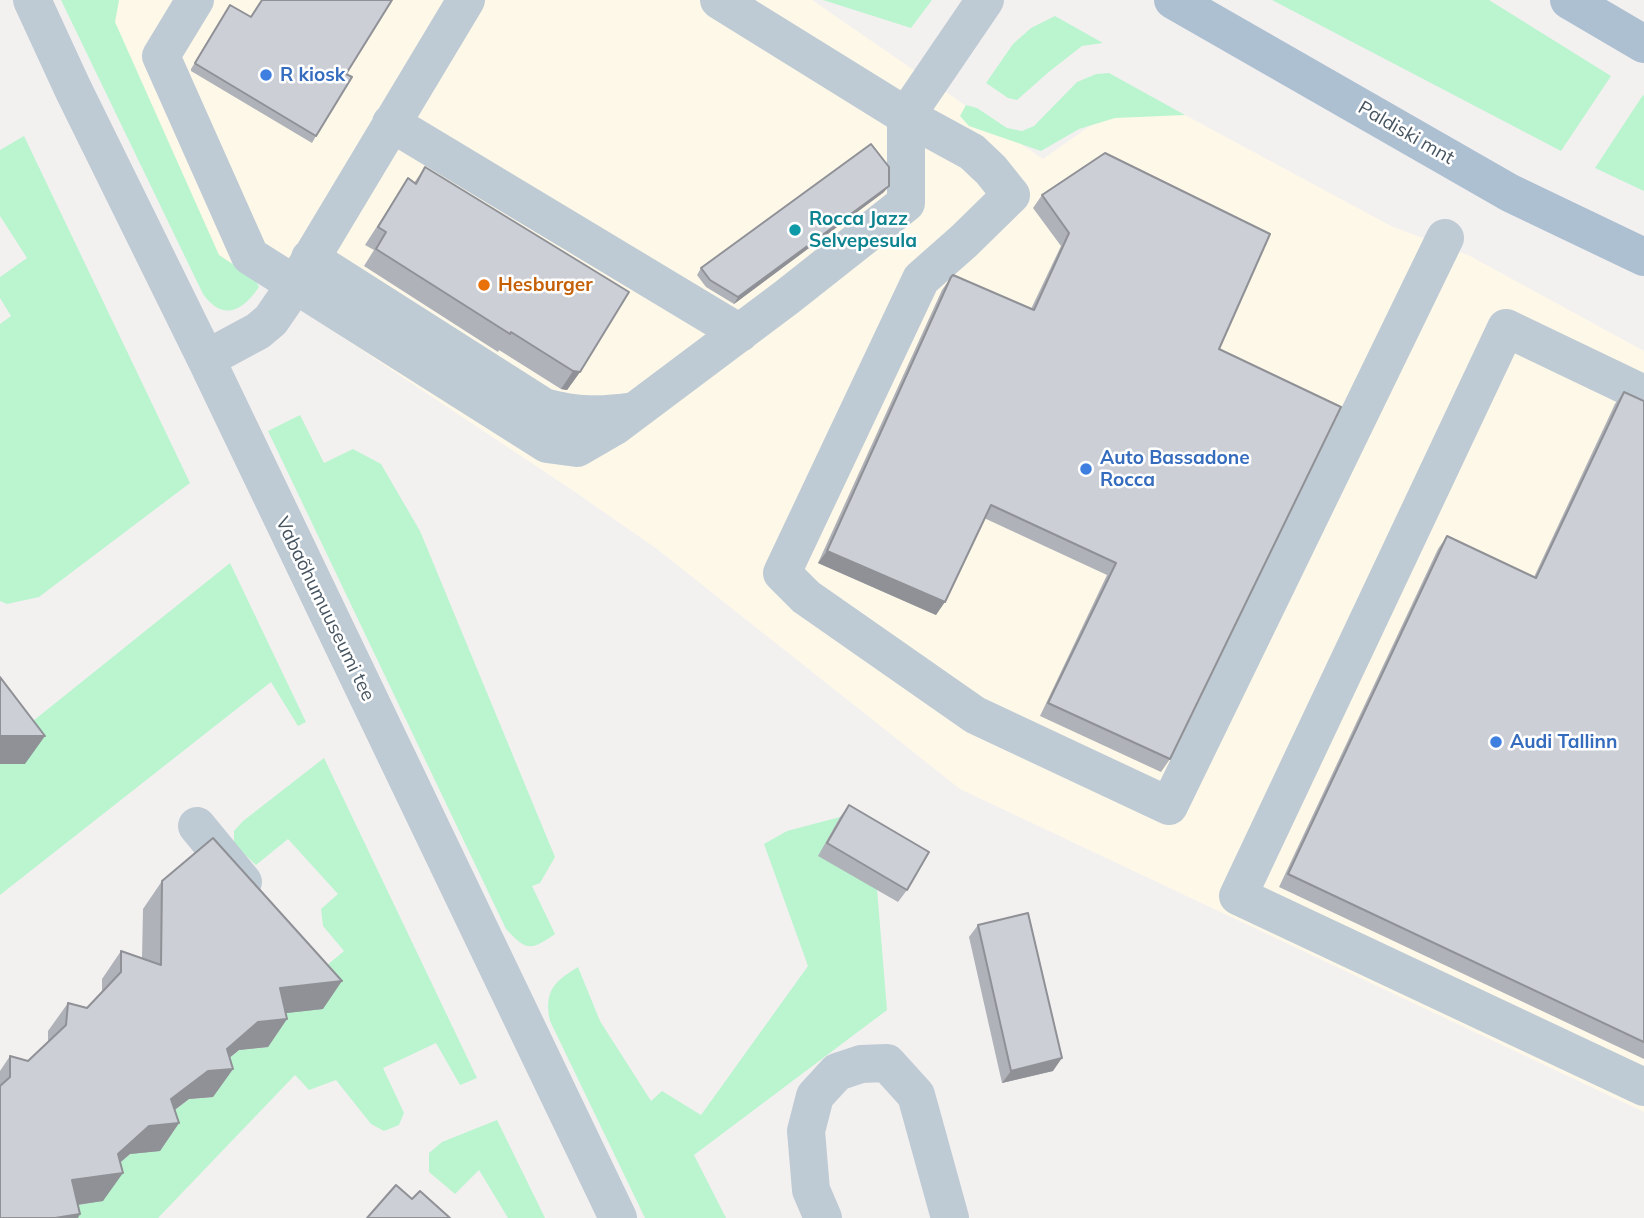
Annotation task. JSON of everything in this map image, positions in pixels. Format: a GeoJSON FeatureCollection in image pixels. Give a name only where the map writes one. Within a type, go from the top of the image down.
{"type":"FeatureCollection","features":[{"type":"Feature","properties":{"kind":"main road","name":"Paldiski mnt"},"geometry":{"type":"LineString","coordinates":[[1173,0],[1510,193],[1644,257]]}},
{"type":"Feature","properties":{"kind":"main road"},"geometry":{"type":"LineString","coordinates":[[1569,0],[1644,44]]}},
{"type":"Feature","properties":{"kind":"street","name":"Vabaõhumuuseumi tee"},"geometry":{"type":"LineString","coordinates":[[32,0],[618,1218]]}},
{"type":"Feature","properties":{"kind":"street"},"geometry":{"type":"LineString","coordinates":[[195,0],[161,56],[250,256],[302,271],[547,444],[577,448],[615,426],[740,333],[906,203],[906,116],[985,0]]}},
{"type":"Feature","properties":{"kind":"street"},"geometry":{"type":"LineString","coordinates":[[206,359],[258,331],[271,320],[466,0]]}},
{"type":"Feature","properties":{"kind":"street"},"geometry":{"type":"LineString","coordinates":[[719,0],[906,116],[972,152],[1011,195],[921,279],[782,573],[806,597],[975,715],[1168,806],[1445,238]]}},
{"type":"Feature","properties":{"kind":"street"},"geometry":{"type":"LineString","coordinates":[[391,123],[740,333]]}},
{"type":"Feature","properties":{"kind":"street"},"geometry":{"type":"LineString","coordinates":[[1644,394],[1506,328],[1238,896],[1644,1087]]}},
{"type":"Feature","properties":{"kind":"street"},"geometry":{"type":"LineString","coordinates":[[197,826],[266,908]]}},
{"type":"Feature","properties":{"kind":"street"},"geometry":{"type":"LineString","coordinates":[[824,1218],[811,1190],[806,1131],[815,1096],[837,1072],[862,1064],[887,1063],[916,1095],[950,1218]]}},
{"type":"Feature","properties":{"kind":"shaded area"},"geometry":{"type":"Polygon","coordinates":[[[98,0],[812,0],[1043,159],[1137,93],[1185,115],[1391,226],[1470,256],[1644,351],[1644,1112],[960,789],[657,549],[219,255],[98,0]]]}},
{"type":"Feature","properties":{"kind":"green space"},"geometry":{"type":"Polygon","coordinates":[[[61,0],[119,0],[115,22],[219,255],[255,279],[259,287],[240,307],[232,310],[218,308],[203,294],[61,0]]]}},
{"type":"Feature","properties":{"kind":"green space"},"geometry":{"type":"Polygon","coordinates":[[[823,0],[932,0],[911,28],[823,0]]]}},
{"type":"Feature","properties":{"kind":"green space"},"geometry":{"type":"Polygon","coordinates":[[[1272,0],[1489,0],[1611,76],[1561,151],[1272,0]]]}},
{"type":"Feature","properties":{"kind":"green space"},"geometry":{"type":"Polygon","coordinates":[[[1055,16],[1103,43],[1082,46],[1017,100],[1008,98],[986,83],[1013,44],[1031,28],[1055,16]]]}},
{"type":"Feature","properties":{"kind":"green space"},"geometry":{"type":"Polygon","coordinates":[[[1109,73],[1185,115],[1115,118],[1079,129],[1041,151],[969,126],[960,116],[966,105],[977,108],[1007,128],[1022,131],[1034,126],[1077,82],[1096,74],[1109,73]]]}},
{"type":"Feature","properties":{"kind":"green space"},"geometry":{"type":"Polygon","coordinates":[[[1644,96],[1644,191],[1595,168],[1644,96]]]}},
{"type":"Feature","properties":{"kind":"green space"},"geometry":{"type":"Polygon","coordinates":[[[24,136],[190,483],[39,597],[7,604],[0,601],[0,324],[11,316],[0,298],[0,277],[27,258],[0,216],[0,150],[24,136]]]}},
{"type":"Feature","properties":{"kind":"green space"},"geometry":{"type":"Polygon","coordinates":[[[300,415],[324,463],[353,449],[381,464],[420,531],[555,857],[540,883],[532,886],[555,934],[534,946],[524,945],[506,929],[268,431],[300,415]]]}},
{"type":"Feature","properties":{"kind":"green space"},"geometry":{"type":"Polygon","coordinates":[[[230,563],[306,722],[298,726],[271,682],[0,895],[0,764],[14,764],[8,741],[230,563]]]}},
{"type":"Feature","properties":{"kind":"green space"},"geometry":{"type":"Polygon","coordinates":[[[324,758],[477,1078],[460,1085],[436,1043],[383,1068],[404,1113],[399,1125],[384,1131],[371,1124],[336,1080],[309,1090],[295,1075],[158,1218],[62,1218],[130,1154],[152,1127],[189,1099],[213,1097],[208,1077],[239,1050],[268,1047],[263,1026],[302,986],[344,951],[323,926],[321,909],[338,894],[288,839],[256,865],[234,844],[234,831],[243,821],[324,758]]]}},
{"type":"Feature","properties":{"kind":"green space"},"geometry":{"type":"Polygon","coordinates":[[[840,817],[819,856],[877,889],[887,1010],[694,1155],[726,1218],[645,1218],[550,1021],[548,1002],[552,989],[578,967],[600,1021],[651,1101],[662,1091],[701,1115],[808,966],[764,844],[787,831],[840,817]]]}},
{"type":"Feature","properties":{"kind":"green space"},"geometry":{"type":"Polygon","coordinates":[[[497,1120],[545,1218],[508,1218],[479,1170],[455,1194],[429,1172],[429,1153],[442,1142],[497,1120]]]}},
{"type":"Feature","properties":{"kind":"building"},"geometry":{"type":"Polygon","coordinates":[[[262,0],[392,0],[346,74],[352,77],[316,136],[195,63],[230,5],[251,17],[262,0]]]}},
{"type":"Feature","properties":{"kind":"building","name":"Rocca Jazz Selvepesula"},"geometry":{"type":"Polygon","coordinates":[[[871,144],[889,167],[889,186],[738,297],[710,280],[701,268],[871,144]]]}},
{"type":"Feature","properties":{"kind":"building","name":"Auto Bassadone Rocca"},"geometry":{"type":"Polygon","coordinates":[[[1105,153],[1270,234],[1219,349],[1341,407],[1170,759],[1048,703],[1116,563],[991,505],[945,602],[827,551],[951,277],[953,275],[1034,310],[1069,233],[1042,195],[1105,153]]]}},
{"type":"Feature","properties":{"kind":"building","name":"Hesburger"},"geometry":{"type":"Polygon","coordinates":[[[425,167],[629,292],[580,372],[573,371],[511,332],[510,334],[376,249],[386,232],[378,227],[408,178],[416,184],[425,167]]]}},
{"type":"Feature","properties":{"kind":"building","name":"Audi Tallinn"},"geometry":{"type":"Polygon","coordinates":[[[1624,392],[1644,401],[1644,1042],[1288,874],[1447,536],[1536,578],[1624,392]]]}},
{"type":"Feature","properties":{"kind":"building"},"geometry":{"type":"Polygon","coordinates":[[[0,677],[45,736],[0,736],[0,677]]]}},
{"type":"Feature","properties":{"kind":"building"},"geometry":{"type":"Polygon","coordinates":[[[849,805],[929,852],[907,890],[827,843],[849,805]]]}},
{"type":"Feature","properties":{"kind":"building"},"geometry":{"type":"Polygon","coordinates":[[[213,838],[342,981],[280,988],[287,1019],[258,1022],[227,1049],[233,1069],[208,1071],[171,1099],[179,1123],[149,1126],[118,1154],[123,1173],[72,1180],[80,1214],[55,1218],[0,1218],[0,1086],[10,1077],[10,1056],[28,1061],[66,1025],[68,1003],[87,1008],[121,972],[121,951],[161,965],[162,881],[213,838]]]}},
{"type":"Feature","properties":{"kind":"building"},"geometry":{"type":"Polygon","coordinates":[[[1028,913],[1062,1058],[1011,1071],[978,925],[1028,913]]]}},
{"type":"Feature","properties":{"kind":"building"},"geometry":{"type":"Polygon","coordinates":[[[396,1185],[412,1199],[420,1191],[450,1218],[367,1218],[396,1185]]]}},
{"type":"Feature","properties":{"kind":"place","name":"R kiosk"},"geometry":{"type":"Point","coordinates":[266,75]}},
{"type":"Feature","properties":{"kind":"place","name":"Rocca Jazz Selvepesula"},"geometry":{"type":"Point","coordinates":[795,230]}},
{"type":"Feature","properties":{"kind":"place","name":"Hesburger"},"geometry":{"type":"Point","coordinates":[484,285]}},
{"type":"Feature","properties":{"kind":"place","name":"Auto Bassadone Rocca"},"geometry":{"type":"Point","coordinates":[1086,469]}},
{"type":"Feature","properties":{"kind":"place","name":"Audi Tallinn"},"geometry":{"type":"Point","coordinates":[1496,742]}}]}
